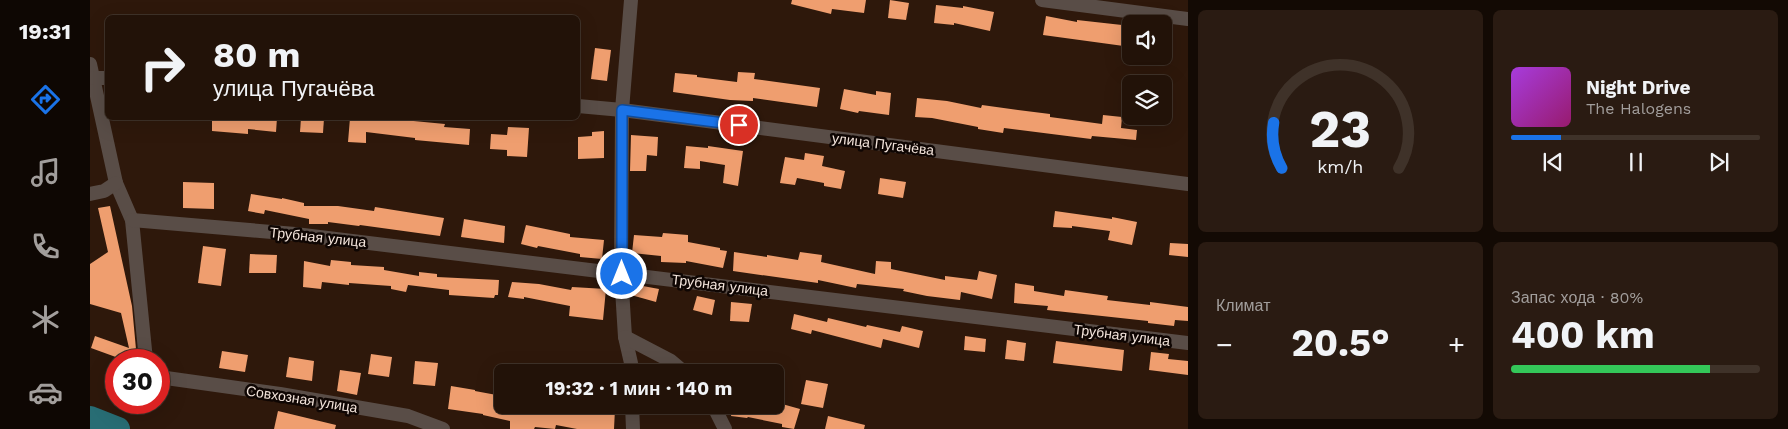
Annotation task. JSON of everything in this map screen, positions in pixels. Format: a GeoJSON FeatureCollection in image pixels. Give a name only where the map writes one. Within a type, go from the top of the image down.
{"type":"FeatureCollection","features":[{"type":"Feature","properties":{"kind":"street"},"geometry":{"type":"LineString","coordinates":[[631,0],[622,110],[622,274],[625,337],[631,364]]}},
{"type":"Feature","properties":{"kind":"street"},"geometry":{"type":"LineString","coordinates":[[1042,0],[1188,19]]}},
{"type":"Feature","properties":{"kind":"street"},"geometry":{"type":"LineString","coordinates":[[90,64],[101,78],[105,106]]}},
{"type":"Feature","properties":{"kind":"street","name":"улица Пугачёва"},"geometry":{"type":"LineString","coordinates":[[580,106],[622,110],[1188,184]]}},
{"type":"Feature","properties":{"kind":"street"},"geometry":{"type":"LineString","coordinates":[[107,120],[116,183],[132,220],[145,349]]}},
{"type":"Feature","properties":{"kind":"street"},"geometry":{"type":"LineString","coordinates":[[90,194],[104,191],[116,183]]}},
{"type":"Feature","properties":{"kind":"street","name":"Трубная улица"},"geometry":{"type":"LineString","coordinates":[[132,220],[295,234],[1188,343]]}},
{"type":"Feature","properties":{"kind":"street"},"geometry":{"type":"LineString","coordinates":[[625,337],[675,364]]}},
{"type":"Feature","properties":{"kind":"street","name":"Совхозная улица"},"geometry":{"type":"LineString","coordinates":[[170,379],[280,394],[408,416],[443,429]]}},
{"type":"Feature","properties":{"kind":"street"},"geometry":{"type":"LineString","coordinates":[[633,414],[634,429]]}},
{"type":"Feature","properties":{"kind":"street"},"geometry":{"type":"LineString","coordinates":[[718,414],[725,429]]}},
{"type":"Feature","properties":{"kind":"building"},"geometry":{"type":"Polygon","coordinates":[[[792,0],[866,0],[864,13],[832,9],[831,14],[791,4],[792,0]]]}},
{"type":"Feature","properties":{"kind":"building"},"geometry":{"type":"Polygon","coordinates":[[[890,0],[909,3],[906,20],[888,18],[890,0]]]}},
{"type":"Feature","properties":{"kind":"building"},"geometry":{"type":"Polygon","coordinates":[[[936,5],[963,8],[963,6],[994,12],[990,31],[954,23],[954,25],[934,23],[936,5]]]}},
{"type":"Feature","properties":{"kind":"building"},"geometry":{"type":"Polygon","coordinates":[[[1046,16],[1077,22],[1077,20],[1122,25],[1122,46],[1043,35],[1046,16]]]}},
{"type":"Feature","properties":{"kind":"building"},"geometry":{"type":"Polygon","coordinates":[[[595,48],[611,50],[607,81],[591,79],[595,48]]]}},
{"type":"Feature","properties":{"kind":"building"},"geometry":{"type":"Polygon","coordinates":[[[738,72],[755,73],[754,79],[820,88],[817,107],[753,98],[753,101],[730,100],[673,92],[675,73],[737,82],[738,72]]]}},
{"type":"Feature","properties":{"kind":"building"},"geometry":{"type":"Polygon","coordinates":[[[844,89],[876,95],[876,91],[891,93],[889,115],[859,111],[858,113],[840,109],[844,89]]]}},
{"type":"Feature","properties":{"kind":"building"},"geometry":{"type":"Polygon","coordinates":[[[917,98],[947,101],[981,108],[982,105],[1050,114],[1050,117],[1102,124],[1103,115],[1122,117],[1121,128],[1137,130],[1136,140],[1092,136],[1091,139],[1004,128],[1003,133],[932,118],[915,117],[917,98]]]}},
{"type":"Feature","properties":{"kind":"building"},"geometry":{"type":"Polygon","coordinates":[[[212,120],[277,120],[276,132],[248,129],[248,134],[212,131],[212,120]]]}},
{"type":"Feature","properties":{"kind":"building"},"geometry":{"type":"Polygon","coordinates":[[[301,120],[324,120],[323,133],[300,132],[301,120]]]}},
{"type":"Feature","properties":{"kind":"building"},"geometry":{"type":"Polygon","coordinates":[[[350,120],[403,120],[445,124],[444,127],[470,129],[469,145],[415,140],[415,138],[366,132],[366,143],[348,142],[350,120]]]}},
{"type":"Feature","properties":{"kind":"building"},"geometry":{"type":"Polygon","coordinates":[[[508,127],[529,128],[527,157],[507,156],[507,150],[490,149],[491,134],[507,135],[508,127]]]}},
{"type":"Feature","properties":{"kind":"building"},"geometry":{"type":"Polygon","coordinates":[[[604,131],[604,158],[578,159],[578,137],[592,136],[592,132],[604,131]]]}},
{"type":"Feature","properties":{"kind":"building"},"geometry":{"type":"Polygon","coordinates":[[[631,135],[658,137],[657,156],[647,155],[646,171],[630,171],[631,135]]]}},
{"type":"Feature","properties":{"kind":"building"},"geometry":{"type":"Polygon","coordinates":[[[686,146],[708,148],[708,146],[743,151],[738,186],[723,183],[725,165],[700,161],[700,169],[684,168],[686,146]]]}},
{"type":"Feature","properties":{"kind":"building"},"geometry":{"type":"Polygon","coordinates":[[[805,153],[824,156],[822,166],[845,171],[841,189],[824,186],[824,183],[797,178],[795,185],[780,183],[785,157],[804,160],[805,153]]]}},
{"type":"Feature","properties":{"kind":"building"},"geometry":{"type":"Polygon","coordinates":[[[880,178],[906,182],[903,198],[878,194],[880,178]]]}},
{"type":"Feature","properties":{"kind":"building"},"geometry":{"type":"Polygon","coordinates":[[[183,182],[214,183],[214,209],[183,208],[183,182]]]}},
{"type":"Feature","properties":{"kind":"building"},"geometry":{"type":"Polygon","coordinates":[[[251,194],[282,198],[304,203],[304,206],[338,206],[374,211],[375,207],[444,218],[440,236],[328,222],[328,224],[309,224],[309,219],[265,210],[264,214],[248,211],[251,194]]]}},
{"type":"Feature","properties":{"kind":"building"},"geometry":{"type":"Polygon","coordinates":[[[110,206],[132,306],[136,349],[105,349],[105,353],[91,348],[95,336],[129,348],[121,313],[90,304],[90,264],[108,252],[98,208],[110,206]]]}},
{"type":"Feature","properties":{"kind":"building"},"geometry":{"type":"Polygon","coordinates":[[[1055,211],[1112,219],[1112,217],[1137,222],[1132,245],[1108,240],[1110,231],[1072,226],[1072,228],[1053,227],[1055,211]]]}},
{"type":"Feature","properties":{"kind":"building"},"geometry":{"type":"Polygon","coordinates":[[[464,219],[505,226],[504,243],[461,237],[464,219]]]}},
{"type":"Feature","properties":{"kind":"building"},"geometry":{"type":"Polygon","coordinates":[[[526,225],[570,234],[570,237],[604,240],[602,259],[580,257],[580,254],[521,244],[526,225]]]}},
{"type":"Feature","properties":{"kind":"building"},"geometry":{"type":"Polygon","coordinates":[[[663,233],[688,235],[688,242],[727,251],[723,268],[686,261],[686,263],[661,262],[661,256],[632,253],[634,235],[662,237],[663,233]]]}},
{"type":"Feature","properties":{"kind":"building"},"geometry":{"type":"Polygon","coordinates":[[[1170,243],[1188,244],[1188,257],[1169,255],[1170,243]]]}},
{"type":"Feature","properties":{"kind":"building"},"geometry":{"type":"Polygon","coordinates":[[[203,246],[226,249],[221,286],[198,283],[203,246]]]}},
{"type":"Feature","properties":{"kind":"building"},"geometry":{"type":"Polygon","coordinates":[[[734,252],[798,260],[800,252],[822,255],[821,262],[875,274],[876,261],[891,262],[891,269],[945,280],[945,276],[977,280],[979,271],[997,275],[992,299],[961,292],[960,300],[927,296],[903,291],[904,289],[857,284],[856,288],[818,280],[818,283],[733,271],[734,252]]]}},
{"type":"Feature","properties":{"kind":"building"},"geometry":{"type":"Polygon","coordinates":[[[250,254],[277,255],[276,273],[249,273],[250,254]]]}},
{"type":"Feature","properties":{"kind":"building"},"geometry":{"type":"Polygon","coordinates":[[[331,260],[351,262],[351,265],[384,267],[384,270],[419,276],[419,272],[437,274],[437,277],[499,280],[498,295],[495,295],[494,298],[449,295],[449,290],[408,285],[406,292],[391,289],[391,286],[349,283],[349,285],[322,282],[321,289],[303,287],[304,261],[330,266],[331,260]]]}},
{"type":"Feature","properties":{"kind":"building"},"geometry":{"type":"Polygon","coordinates":[[[512,282],[539,284],[571,290],[572,287],[606,289],[603,320],[569,316],[570,306],[524,297],[524,299],[508,297],[512,282]]]}},
{"type":"Feature","properties":{"kind":"building"},"geometry":{"type":"Polygon","coordinates":[[[1015,283],[1034,286],[1034,291],[1064,296],[1065,290],[1108,296],[1107,300],[1150,305],[1150,302],[1188,307],[1188,321],[1175,320],[1174,326],[1148,323],[1148,321],[1047,310],[1048,306],[1014,303],[1015,283]]]}},
{"type":"Feature","properties":{"kind":"building"},"geometry":{"type":"Polygon","coordinates":[[[632,284],[659,289],[656,302],[631,295],[632,284]]]}},
{"type":"Feature","properties":{"kind":"building"},"geometry":{"type":"Polygon","coordinates":[[[697,296],[715,300],[712,315],[693,310],[697,296]]]}},
{"type":"Feature","properties":{"kind":"building"},"geometry":{"type":"Polygon","coordinates":[[[731,302],[752,304],[749,322],[730,321],[731,302]]]}},
{"type":"Feature","properties":{"kind":"building"},"geometry":{"type":"Polygon","coordinates":[[[794,314],[827,322],[828,318],[866,327],[867,325],[900,332],[902,326],[923,331],[919,348],[883,339],[881,348],[812,330],[811,334],[791,329],[794,314]]]}},
{"type":"Feature","properties":{"kind":"building"},"geometry":{"type":"Polygon","coordinates":[[[965,336],[986,339],[985,352],[964,350],[965,336]]]}},
{"type":"Feature","properties":{"kind":"building"},"geometry":{"type":"Polygon","coordinates":[[[1007,340],[1026,343],[1024,361],[1005,359],[1007,340]]]}},
{"type":"Feature","properties":{"kind":"building"},"geometry":{"type":"Polygon","coordinates":[[[1056,341],[1124,350],[1122,371],[1053,363],[1056,341]]]}},
{"type":"Feature","properties":{"kind":"building"},"geometry":{"type":"Polygon","coordinates":[[[222,351],[248,355],[245,372],[219,368],[222,351]]]}},
{"type":"Feature","properties":{"kind":"building"},"geometry":{"type":"Polygon","coordinates":[[[1151,352],[1169,354],[1168,359],[1188,361],[1188,375],[1149,370],[1151,352]]]}},
{"type":"Feature","properties":{"kind":"building"},"geometry":{"type":"Polygon","coordinates":[[[371,354],[392,357],[389,377],[368,374],[371,354]]]}},
{"type":"Feature","properties":{"kind":"building"},"geometry":{"type":"Polygon","coordinates":[[[289,357],[314,361],[312,381],[286,377],[289,357]]]}},
{"type":"Feature","properties":{"kind":"building"},"geometry":{"type":"Polygon","coordinates":[[[415,361],[438,363],[435,386],[413,384],[415,361]]]}},
{"type":"Feature","properties":{"kind":"building"},"geometry":{"type":"Polygon","coordinates":[[[340,370],[361,373],[357,395],[337,391],[340,370]]]}},
{"type":"Feature","properties":{"kind":"building"},"geometry":{"type":"Polygon","coordinates":[[[806,380],[828,384],[823,408],[801,404],[806,380]]]}},
{"type":"Feature","properties":{"kind":"building"},"geometry":{"type":"Polygon","coordinates":[[[451,386],[494,395],[494,414],[615,414],[614,429],[577,429],[556,425],[555,429],[535,427],[534,429],[510,429],[510,421],[483,414],[448,409],[451,386]]]}},
{"type":"Feature","properties":{"kind":"building"},"geometry":{"type":"Polygon","coordinates":[[[784,405],[800,409],[794,429],[782,427],[782,424],[748,417],[731,416],[731,414],[784,414],[784,405]]]}},
{"type":"Feature","properties":{"kind":"building"},"geometry":{"type":"Polygon","coordinates":[[[278,411],[336,425],[335,429],[274,429],[278,411]]]}},
{"type":"Feature","properties":{"kind":"building"},"geometry":{"type":"Polygon","coordinates":[[[828,416],[865,425],[864,429],[825,429],[828,416]]]}},
{"type":"Feature","properties":{"kind":"waterway"},"geometry":{"type":"LineString","coordinates":[[90,418],[118,429]]}},
{"type":"Feature","properties":{"kind":"route"},"geometry":{"type":"LineString","coordinates":[[622,274],[622,110],[739,125]]}}]}
